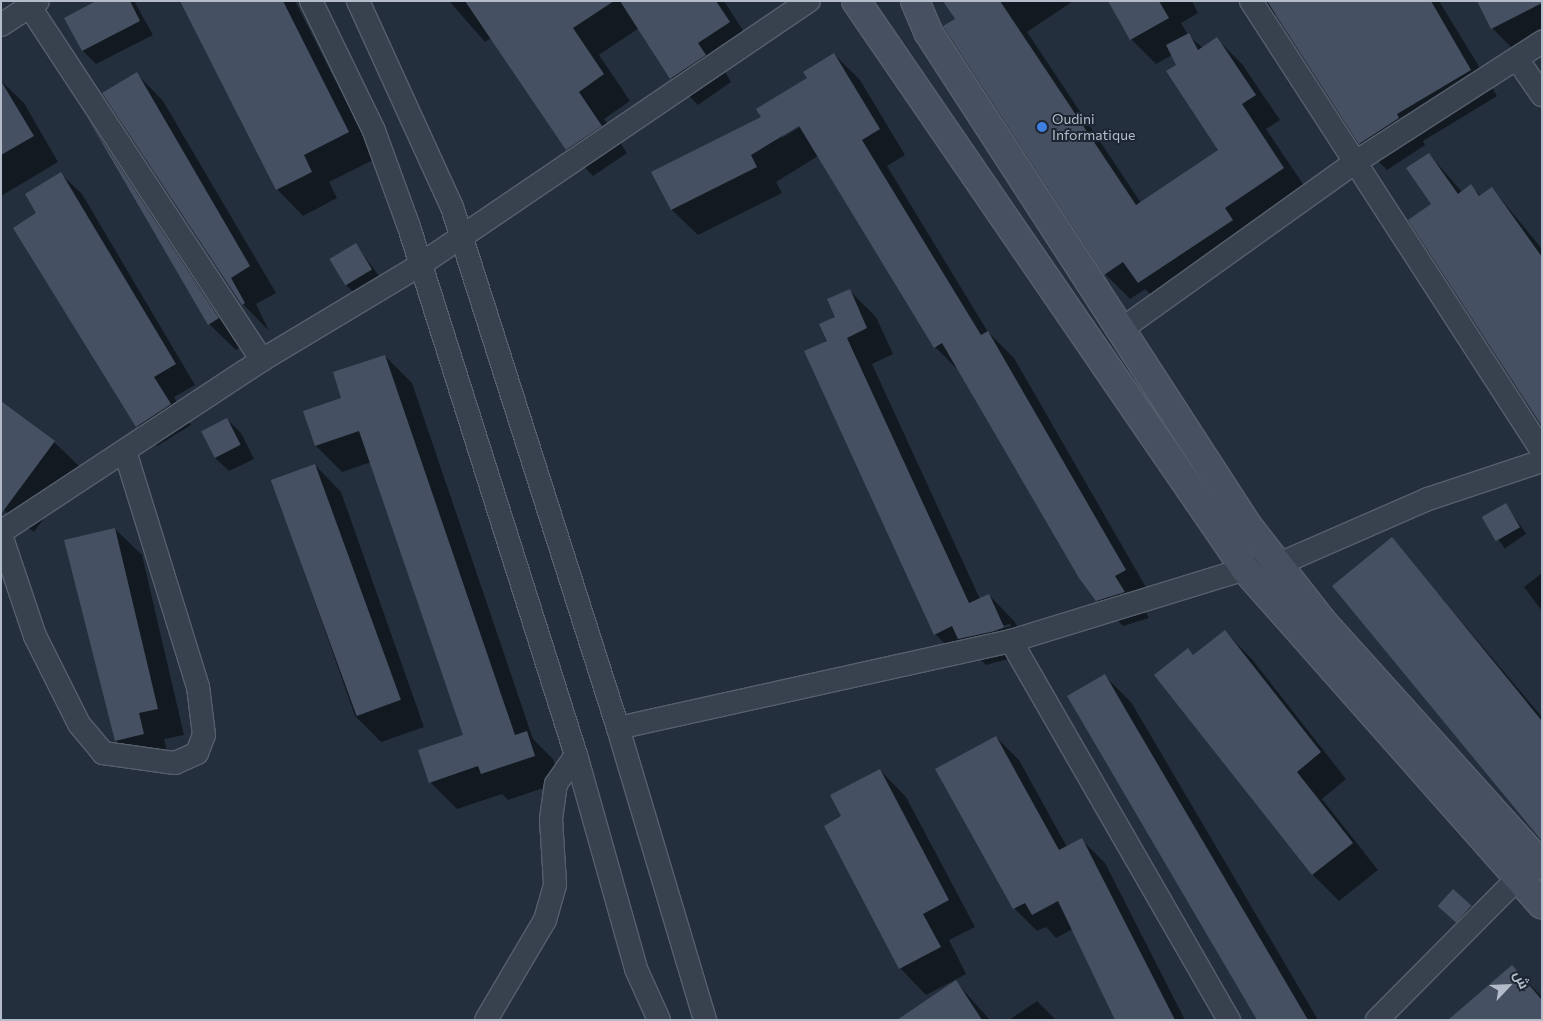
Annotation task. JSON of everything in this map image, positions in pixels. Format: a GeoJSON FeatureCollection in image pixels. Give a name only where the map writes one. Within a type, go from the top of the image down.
{"type":"FeatureCollection","features":[{"type":"Feature","properties":{"kind":"street"},"geometry":{"type":"LineString","coordinates":[[311,1],[374,130],[420,265],[576,755],[636,969],[659,1020]]}},
{"type":"Feature","properties":{"kind":"street"},"geometry":{"type":"LineString","coordinates":[[358,1],[461,234],[618,728],[705,1020]]}},
{"type":"Feature","properties":{"kind":"street"},"geometry":{"type":"LineString","coordinates":[[125,450],[198,687],[204,735],[197,753],[175,763],[103,753],[79,724],[35,636],[1,534],[125,450],[262,360],[420,265],[461,234],[809,1]]}},
{"type":"Feature","properties":{"kind":"street"},"geometry":{"type":"LineString","coordinates":[[856,1],[1245,569],[1542,905]]}},
{"type":"Feature","properties":{"kind":"street"},"geometry":{"type":"LineString","coordinates":[[915,1],[928,32],[1277,565],[1322,622],[1542,865]]}},
{"type":"Feature","properties":{"kind":"street"},"geometry":{"type":"LineString","coordinates":[[1251,1],[1542,451]]}},
{"type":"Feature","properties":{"kind":"street"},"geometry":{"type":"LineString","coordinates":[[1,25],[31,3],[262,360]]}},
{"type":"Feature","properties":{"kind":"street"},"geometry":{"type":"LineString","coordinates":[[1122,329],[1354,163],[1542,42]]}},
{"type":"Feature","properties":{"kind":"street"},"geometry":{"type":"LineString","coordinates":[[1518,59],[1542,95]]}},
{"type":"Feature","properties":{"kind":"street"},"geometry":{"type":"LineString","coordinates":[[618,728],[1012,641],[1245,569],[1277,565],[1428,499],[1542,461]]}},
{"type":"Feature","properties":{"kind":"street"},"geometry":{"type":"LineString","coordinates":[[1012,641],[1229,1020]]}},
{"type":"Feature","properties":{"kind":"street"},"geometry":{"type":"LineString","coordinates":[[486,1020],[546,920],[555,884],[551,820],[556,784],[576,755]]}},
{"type":"Feature","properties":{"kind":"street"},"geometry":{"type":"LineString","coordinates":[[1377,1020],[1518,878]]}},
{"type":"Feature","properties":{"kind":"building"},"geometry":{"type":"Polygon","coordinates":[[[96,1],[130,1],[140,21],[82,51],[64,18],[96,1]]]}},
{"type":"Feature","properties":{"kind":"building"},"geometry":{"type":"Polygon","coordinates":[[[180,1],[283,1],[349,132],[304,155],[312,172],[276,190],[180,1]]]}},
{"type":"Feature","properties":{"kind":"building"},"geometry":{"type":"Polygon","coordinates":[[[465,1],[614,1],[573,28],[604,74],[579,92],[602,126],[566,150],[465,1]]]}},
{"type":"Feature","properties":{"kind":"building"},"geometry":{"type":"Polygon","coordinates":[[[620,1],[716,1],[730,22],[698,43],[706,55],[670,79],[620,1]]]}},
{"type":"Feature","properties":{"kind":"building","name":"Oudini Informatique"},"geometry":{"type":"Polygon","coordinates":[[[943,1],[1000,1],[1136,205],[1218,150],[1166,71],[1176,65],[1166,45],[1189,33],[1198,50],[1217,37],[1256,95],[1242,104],[1284,168],[1225,208],[1233,220],[1138,283],[1123,262],[1104,275],[943,26],[955,19],[943,1]]]}},
{"type":"Feature","properties":{"kind":"building"},"geometry":{"type":"Polygon","coordinates":[[[1108,1],[1159,1],[1169,18],[1130,40],[1108,1]]]}},
{"type":"Feature","properties":{"kind":"building"},"geometry":{"type":"Polygon","coordinates":[[[1267,1],[1431,1],[1471,70],[1397,114],[1399,118],[1359,144],[1267,1]]]}},
{"type":"Feature","properties":{"kind":"building"},"geometry":{"type":"Polygon","coordinates":[[[1477,1],[1542,1],[1542,3],[1491,29],[1477,1]]]}},
{"type":"Feature","properties":{"kind":"building"},"geometry":{"type":"Polygon","coordinates":[[[834,53],[880,129],[862,140],[981,335],[988,331],[1126,570],[1115,576],[1125,592],[1096,601],[1079,578],[942,343],[934,348],[799,126],[751,155],[757,167],[671,210],[651,172],[761,117],[756,109],[807,78],[803,72],[834,53]]]}},
{"type":"Feature","properties":{"kind":"building"},"geometry":{"type":"Polygon","coordinates":[[[137,72],[250,266],[231,278],[245,303],[242,305],[102,93],[137,72]]]}},
{"type":"Feature","properties":{"kind":"building"},"geometry":{"type":"Polygon","coordinates":[[[1,81],[34,136],[1,155],[1,81]]]}},
{"type":"Feature","properties":{"kind":"building"},"geometry":{"type":"Polygon","coordinates":[[[87,117],[219,318],[208,325],[87,117]]]}},
{"type":"Feature","properties":{"kind":"building"},"geometry":{"type":"Polygon","coordinates":[[[1429,153],[1458,194],[1471,184],[1479,196],[1492,187],[1542,257],[1542,426],[1408,220],[1431,204],[1406,168],[1429,153]]]}},
{"type":"Feature","properties":{"kind":"building"},"geometry":{"type":"Polygon","coordinates":[[[61,172],[176,364],[154,377],[171,404],[136,427],[13,228],[36,213],[25,194],[61,172]]]}},
{"type":"Feature","properties":{"kind":"building"},"geometry":{"type":"Polygon","coordinates":[[[356,243],[372,270],[345,286],[329,259],[356,243]]]}},
{"type":"Feature","properties":{"kind":"building"},"geometry":{"type":"Polygon","coordinates":[[[850,289],[867,328],[847,338],[969,603],[989,594],[1004,627],[995,631],[958,639],[952,626],[934,635],[804,351],[827,341],[819,324],[835,317],[827,299],[850,289]]]}},
{"type":"Feature","properties":{"kind":"building"},"geometry":{"type":"Polygon","coordinates":[[[385,355],[515,735],[527,731],[535,756],[481,774],[478,766],[429,783],[418,750],[463,735],[359,431],[315,446],[303,411],[341,398],[333,372],[385,355]]]}},
{"type":"Feature","properties":{"kind":"building"},"geometry":{"type":"Polygon","coordinates":[[[1,401],[55,441],[1,514],[1,401]]]}},
{"type":"Feature","properties":{"kind":"building"},"geometry":{"type":"Polygon","coordinates":[[[227,418],[241,445],[215,458],[201,431],[227,418]]]}},
{"type":"Feature","properties":{"kind":"building"},"geometry":{"type":"Polygon","coordinates":[[[315,464],[401,700],[357,716],[271,480],[315,464]]]}},
{"type":"Feature","properties":{"kind":"building"},"geometry":{"type":"Polygon","coordinates":[[[1506,503],[1520,527],[1496,541],[1482,517],[1506,503]]]}},
{"type":"Feature","properties":{"kind":"building"},"geometry":{"type":"Polygon","coordinates":[[[115,528],[158,709],[139,713],[144,734],[115,741],[64,540],[115,528]]]}},
{"type":"Feature","properties":{"kind":"building"},"geometry":{"type":"Polygon","coordinates":[[[1392,537],[1542,721],[1542,841],[1332,586],[1392,537]]]}},
{"type":"Feature","properties":{"kind":"building"},"geometry":{"type":"Polygon","coordinates":[[[1225,630],[1321,752],[1297,772],[1353,843],[1312,875],[1154,675],[1188,648],[1193,655],[1225,630]]]}},
{"type":"Feature","properties":{"kind":"building"},"geometry":{"type":"Polygon","coordinates":[[[1105,674],[1308,1020],[1257,1020],[1067,696],[1105,674]]]}},
{"type":"Feature","properties":{"kind":"building"},"geometry":{"type":"Polygon","coordinates":[[[996,736],[1059,850],[1082,838],[1175,1020],[1115,1020],[1058,901],[1032,915],[1025,903],[1013,909],[935,769],[996,736]]]}},
{"type":"Feature","properties":{"kind":"building"},"geometry":{"type":"Polygon","coordinates":[[[880,769],[949,900],[923,914],[941,947],[899,969],[824,826],[841,816],[830,795],[880,769]]]}},
{"type":"Feature","properties":{"kind":"building"},"geometry":{"type":"Polygon","coordinates":[[[1453,889],[1472,906],[1456,923],[1438,906],[1453,889]]]}},
{"type":"Feature","properties":{"kind":"building"},"geometry":{"type":"Polygon","coordinates":[[[1512,965],[1542,1000],[1542,1020],[1448,1020],[1512,965]]]}},
{"type":"Feature","properties":{"kind":"building"},"geometry":{"type":"Polygon","coordinates":[[[956,980],[982,1020],[897,1020],[956,980]]]}},
{"type":"Feature","properties":{"kind":"place","name":"Oudini Informatique"},"geometry":{"type":"Point","coordinates":[1042,127]}}]}
